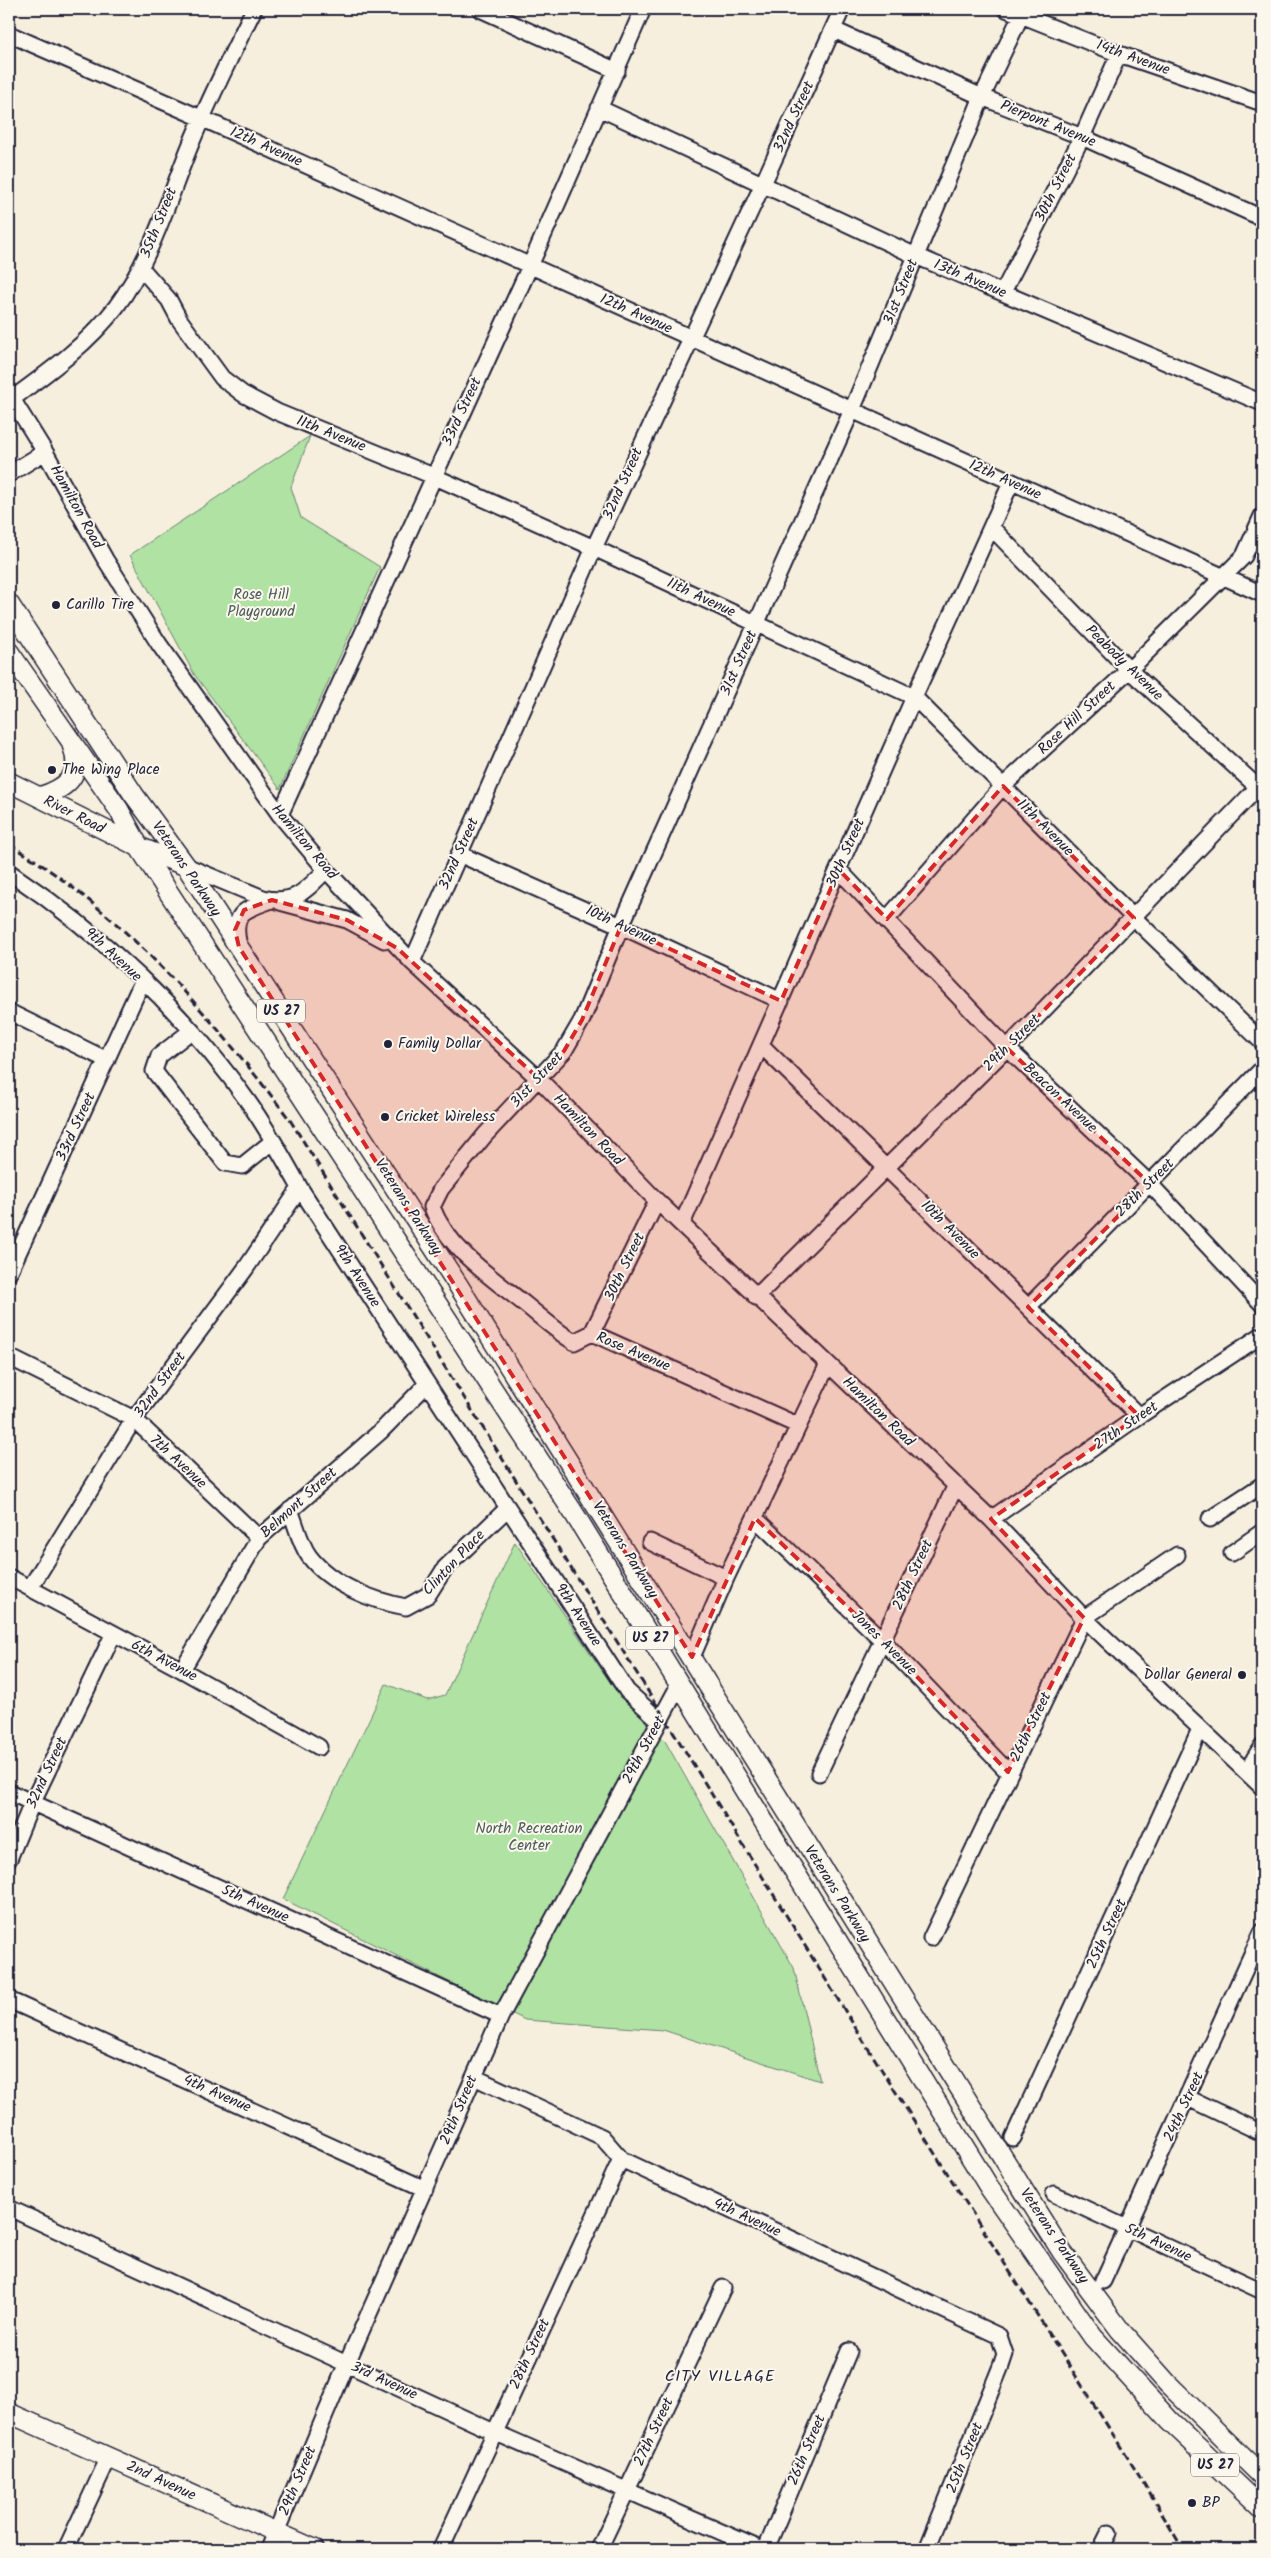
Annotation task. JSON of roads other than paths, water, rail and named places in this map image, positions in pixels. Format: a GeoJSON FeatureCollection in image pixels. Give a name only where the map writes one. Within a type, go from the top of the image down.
{"type":"FeatureCollection","features":[{"type":"Feature","properties":{"kind":"main road","name":"Veterans Parkway"},"geometry":{"type":"LineString","coordinates":[[9,604],[134,795],[186,866],[479,1318],[1062,2252],[1120,2330],[1168,2384],[1262,2476]]}},
{"type":"Feature","properties":{"kind":"main road","name":"Veterans Parkway"},"geometry":{"type":"LineString","coordinates":[[9,652],[119,810],[139,847],[559,1490],[988,2188],[1092,2337],[1170,2421],[1262,2508]]}},
{"type":"Feature","properties":{"kind":"main road"},"geometry":{"type":"LineString","coordinates":[[38,797],[53,793],[72,778],[77,758],[70,740]]}},
{"type":"Feature","properties":{"kind":"main road","name":"River Road"},"geometry":{"type":"LineString","coordinates":[[9,782],[139,847],[186,866]]}},
{"type":"Feature","properties":{"kind":"main road","name":"2nd Avenue"},"geometry":{"type":"LineString","coordinates":[[9,2413],[109,2457],[272,2541],[314,2549]]}},
{"type":"Feature","properties":{"kind":"street","name":"35th Street"},"geometry":{"type":"LineString","coordinates":[[10,397],[48,373],[84,343],[116,307],[141,268],[202,118],[254,9]]}},
{"type":"Feature","properties":{"kind":"street"},"geometry":{"type":"LineString","coordinates":[[480,9],[617,71]]}},
{"type":"Feature","properties":{"kind":"street","name":"33rd Street"},"geometry":{"type":"LineString","coordinates":[[280,815],[530,266],[643,9]]}},
{"type":"Feature","properties":{"kind":"street","name":"32nd Street"},"geometry":{"type":"LineString","coordinates":[[412,962],[594,548],[834,30],[842,9]]}},
{"type":"Feature","properties":{"kind":"street","name":"14th Avenue"},"geometry":{"type":"LineString","coordinates":[[1006,9],[1022,12],[1119,54],[1262,103]]}},
{"type":"Feature","properties":{"kind":"street","name":"31st Street"},"geometry":{"type":"LineString","coordinates":[[483,1271],[437,1221],[432,1207],[441,1189],[485,1135],[564,1051],[582,1020],[621,926],[852,410],[982,97],[1022,12]]}},
{"type":"Feature","properties":{"kind":"street","name":"Pierpont Avenue"},"geometry":{"type":"LineString","coordinates":[[834,30],[982,97],[1082,137],[1262,218]]}},
{"type":"Feature","properties":{"kind":"street","name":"12th Avenue"},"geometry":{"type":"LineString","coordinates":[[9,34],[202,118],[1262,594]]}},
{"type":"Feature","properties":{"kind":"street","name":"30th Street"},"geometry":{"type":"LineString","coordinates":[[1003,292],[1082,137],[1119,54]]}},
{"type":"Feature","properties":{"kind":"street","name":"13th Avenue"},"geometry":{"type":"LineString","coordinates":[[599,108],[762,186],[916,256],[1262,403]]}},
{"type":"Feature","properties":{"kind":"street","name":"11th Avenue"},"geometry":{"type":"LineString","coordinates":[[141,268],[169,300],[179,319],[222,378],[243,394],[277,412],[433,476],[594,548],[914,697],[1134,918],[1262,1042]]}},
{"type":"Feature","properties":{"kind":"street","name":"Hamilton Road"},"geometry":{"type":"LineString","coordinates":[[10,397],[45,452],[105,559],[159,644],[280,815],[326,870],[412,962],[539,1079],[657,1201],[956,1485],[991,1519],[1084,1618],[1262,1787]]}},
{"type":"Feature","properties":{"kind":"street"},"geometry":{"type":"LineString","coordinates":[[9,474],[45,452]]}},
{"type":"Feature","properties":{"kind":"street","name":"30th Street"},"geometry":{"type":"LineString","coordinates":[[682,1224],[914,697],[1012,483]]}},
{"type":"Feature","properties":{"kind":"street","name":"Rose Hill Street"},"geometry":{"type":"LineString","coordinates":[[887,919],[1003,786],[1129,670],[1244,556],[1262,516]]}},
{"type":"Feature","properties":{"kind":"street","name":"Peabody Avenue"},"geometry":{"type":"LineString","coordinates":[[992,528],[1129,670],[1261,787]]}},
{"type":"Feature","properties":{"kind":"street","name":"29th Street"},"geometry":{"type":"LineString","coordinates":[[756,1297],[1007,1048],[1261,787]]}},
{"type":"Feature","properties":{"kind":"street","name":"10th Avenue"},"geometry":{"type":"LineString","coordinates":[[459,854],[621,926],[781,1001]]}},
{"type":"Feature","properties":{"kind":"street"},"geometry":{"type":"LineString","coordinates":[[186,866],[274,901],[346,920],[398,948]]}},
{"type":"Feature","properties":{"kind":"street"},"geometry":{"type":"LineString","coordinates":[[239,947],[235,930],[240,915],[244,910],[274,901],[293,899],[304,892],[326,870]]}},
{"type":"Feature","properties":{"kind":"street","name":"Beacon Avenue"},"geometry":{"type":"LineString","coordinates":[[839,870],[1007,1048],[1150,1184],[1262,1304]]}},
{"type":"Feature","properties":{"kind":"street","name":"9th Avenue"},"geometry":{"type":"LineString","coordinates":[[9,872],[82,925],[142,982],[191,1031],[248,1102],[274,1142],[300,1188],[627,1691],[659,1720]]}},
{"type":"Feature","properties":{"kind":"street","name":"33rd Street"},"geometry":{"type":"LineString","coordinates":[[9,1273],[12,1255],[107,1060],[142,982]]}},
{"type":"Feature","properties":{"kind":"street"},"geometry":{"type":"LineString","coordinates":[[9,1012],[107,1060]]}},
{"type":"Feature","properties":{"kind":"street"},"geometry":{"type":"LineString","coordinates":[[191,1031],[159,1056],[154,1072],[225,1163],[242,1166],[274,1142]]}},
{"type":"Feature","properties":{"kind":"street","name":"10th Avenue"},"geometry":{"type":"LineString","coordinates":[[761,1046],[1139,1416]]}},
{"type":"Feature","properties":{"kind":"street","name":"28th Street"},"geometry":{"type":"LineString","coordinates":[[1028,1307],[1262,1069]]}},
{"type":"Feature","properties":{"kind":"street","name":"32nd Street"},"geometry":{"type":"LineString","coordinates":[[30,1588],[134,1420],[246,1268],[300,1188]]}},
{"type":"Feature","properties":{"kind":"street","name":"30th Street"},"geometry":{"type":"LineString","coordinates":[[592,1333],[657,1201]]}},
{"type":"Feature","properties":{"kind":"street","name":"Rose Avenue"},"geometry":{"type":"LineString","coordinates":[[483,1271],[554,1331],[574,1342],[592,1333],[797,1425]]}},
{"type":"Feature","properties":{"kind":"street","name":"27th Street"},"geometry":{"type":"LineString","coordinates":[[991,1519],[1139,1416],[1262,1335]]}},
{"type":"Feature","properties":{"kind":"street","name":"7th Avenue"},"geometry":{"type":"LineString","coordinates":[[9,1357],[134,1420],[259,1538]]}},
{"type":"Feature","properties":{"kind":"street"},"geometry":{"type":"LineString","coordinates":[[692,1658],[726,1578],[797,1425],[828,1364]]}},
{"type":"Feature","properties":{"kind":"street","name":"Belmont Street"},"geometry":{"type":"LineString","coordinates":[[182,1670],[259,1538],[381,1431],[427,1384]]}},
{"type":"Feature","properties":{"kind":"street","name":"28th Street"},"geometry":{"type":"LineString","coordinates":[[819,1773],[956,1485]]}},
{"type":"Feature","properties":{"kind":"street"},"geometry":{"type":"LineString","coordinates":[[1210,1519],[1262,1485]]}},
{"type":"Feature","properties":{"kind":"street","name":"Clinton Place"},"geometry":{"type":"LineString","coordinates":[[290,1510],[308,1556],[331,1577],[380,1602],[406,1607],[428,1595],[445,1568],[508,1508]]}},
{"type":"Feature","properties":{"kind":"street","name":"Jones Avenue"},"geometry":{"type":"LineString","coordinates":[[755,1518],[882,1640],[1008,1772]]}},
{"type":"Feature","properties":{"kind":"street"},"geometry":{"type":"LineString","coordinates":[[1232,1553],[1262,1532]]}},
{"type":"Feature","properties":{"kind":"street"},"geometry":{"type":"LineString","coordinates":[[650,1542],[726,1578]]}},
{"type":"Feature","properties":{"kind":"street","name":"26th Street"},"geometry":{"type":"LineString","coordinates":[[930,1938],[1008,1772],[1084,1618],[1177,1555]]}},
{"type":"Feature","properties":{"kind":"street","name":"6th Avenue"},"geometry":{"type":"LineString","coordinates":[[9,1577],[113,1635],[182,1670],[319,1747]]}},
{"type":"Feature","properties":{"kind":"street","name":"32nd Street"},"geometry":{"type":"LineString","coordinates":[[9,1859],[32,1803],[113,1635]]}},
{"type":"Feature","properties":{"kind":"street","name":"29th Street"},"geometry":{"type":"LineString","coordinates":[[272,2541],[347,2363],[501,2016],[679,1685]]}},
{"type":"Feature","properties":{"kind":"street","name":"25th Street"},"geometry":{"type":"LineString","coordinates":[[1013,2138],[1200,1729]]}},
{"type":"Feature","properties":{"kind":"street"},"geometry":{"type":"LineString","coordinates":[[1246,1772],[1262,1746]]}},
{"type":"Feature","properties":{"kind":"street","name":"5th Avenue"},"geometry":{"type":"LineString","coordinates":[[9,1792],[501,2016]]}},
{"type":"Feature","properties":{"kind":"street","name":"24th Street"},"geometry":{"type":"LineString","coordinates":[[1103,2281],[1262,1932]]}},
{"type":"Feature","properties":{"kind":"street","name":"4th Avenue"},"geometry":{"type":"LineString","coordinates":[[9,2000],[426,2188]]}},
{"type":"Feature","properties":{"kind":"street","name":"4th Avenue"},"geometry":{"type":"LineString","coordinates":[[474,2077],[602,2137],[621,2159],[999,2336],[1005,2354],[1001,2366]]}},
{"type":"Feature","properties":{"kind":"street"},"geometry":{"type":"LineString","coordinates":[[1188,2098],[1262,2133]]}},
{"type":"Feature","properties":{"kind":"street","name":"28th Street"},"geometry":{"type":"LineString","coordinates":[[441,2549],[621,2159]]}},
{"type":"Feature","properties":{"kind":"street","name":"5th Avenue"},"geometry":{"type":"LineString","coordinates":[[1054,2194],[1262,2291]]}},
{"type":"Feature","properties":{"kind":"street","name":"3rd Avenue"},"geometry":{"type":"LineString","coordinates":[[9,2208],[494,2432],[760,2549]]}},
{"type":"Feature","properties":{"kind":"street","name":"27th Street"},"geometry":{"type":"LineString","coordinates":[[599,2549],[723,2288]]}},
{"type":"Feature","properties":{"kind":"street","name":"26th Street"},"geometry":{"type":"LineString","coordinates":[[766,2549],[849,2351]]}},
{"type":"Feature","properties":{"kind":"street","name":"25th Street"},"geometry":{"type":"LineString","coordinates":[[927,2549],[1001,2366]]}},
{"type":"Feature","properties":{"kind":"street"},"geometry":{"type":"LineString","coordinates":[[66,2549],[109,2457]]}},
{"type":"Feature","properties":{"kind":"street"},"geometry":{"type":"LineString","coordinates":[[1101,2549],[1109,2534]]}},
{"type":"Feature","properties":{"kind":"railway"},"geometry":{"type":"LineString","coordinates":[[9,844],[51,871],[90,901],[163,968],[229,1043],[290,1120],[663,1715],[866,2045],[1138,2474],[1183,2549]]}},
{"type":"Feature","properties":{"kind":"place","name":"Carillo Tire"},"geometry":{"type":"Point","coordinates":[56,605]}},
{"type":"Feature","properties":{"kind":"place","name":"The Wing Place"},"geometry":{"type":"Point","coordinates":[52,770]}},
{"type":"Feature","properties":{"kind":"place","name":"Family Dollar"},"geometry":{"type":"Point","coordinates":[388,1044]}},
{"type":"Feature","properties":{"kind":"place","name":"Cricket Wireless"},"geometry":{"type":"Point","coordinates":[385,1117]}},
{"type":"Feature","properties":{"kind":"place","name":"Dollar General"},"geometry":{"type":"Point","coordinates":[1242,1675]}},
{"type":"Feature","properties":{"kind":"place","name":"BP"},"geometry":{"type":"Point","coordinates":[1192,2503]}},
{"type":"Feature","properties":{"kind":"district","name":"CITY VILLAGE"},"geometry":{"type":"Point","coordinates":[720,2376]}},
{"type":"Feature","properties":{"kind":"park label","name":"Rose Hill Playground"},"geometry":{"type":"Point","coordinates":[261,604]}},
{"type":"Feature","properties":{"kind":"park label","name":"North Recreation Center"},"geometry":{"type":"Point","coordinates":[529,1838]}}]}
